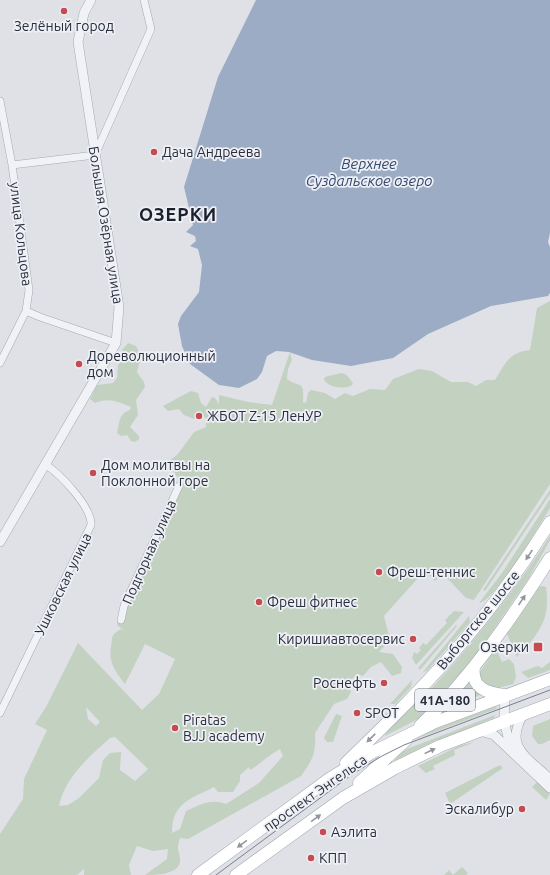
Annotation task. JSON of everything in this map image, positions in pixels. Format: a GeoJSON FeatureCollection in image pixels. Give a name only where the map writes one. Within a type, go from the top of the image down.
{"type":"FeatureCollection","features":[{"type":"Feature","properties":{"kind":"main road","name":"Выборгское шоссе"},"geometry":{"type":"LineString","coordinates":[[329,779],[412,698],[454,652],[506,587],[550,522]]}},
{"type":"Feature","properties":{"kind":"main road","name":"Выборгское шоссе"},"geometry":{"type":"LineString","coordinates":[[343,798],[415,731],[474,667],[502,631],[550,558]]}},
{"type":"Feature","properties":{"kind":"main road"},"geometry":{"type":"LineString","coordinates":[[474,667],[473,678],[480,688],[492,694],[505,696]]}},
{"type":"Feature","properties":{"kind":"main road","name":"проспект Энгельса"},"geometry":{"type":"LineString","coordinates":[[198,875],[329,779],[373,752],[415,731],[550,679]]}},
{"type":"Feature","properties":{"kind":"main road","name":"проспект Энгельса"},"geometry":{"type":"LineString","coordinates":[[236,875],[343,798],[412,760],[504,721],[550,704]]}},
{"type":"Feature","properties":{"kind":"street","name":"Большая Озёрная улица"},"geometry":{"type":"LineString","coordinates":[[0,542],[116,343],[119,307],[78,42],[84,13],[91,0]]}},
{"type":"Feature","properties":{"kind":"street"},"geometry":{"type":"LineString","coordinates":[[12,165],[95,156],[151,30],[144,0]]}},
{"type":"Feature","properties":{"kind":"street","name":"улица Кольцова"},"geometry":{"type":"LineString","coordinates":[[0,100],[12,165],[30,290],[26,311],[1,360]]}},
{"type":"Feature","properties":{"kind":"street"},"geometry":{"type":"LineString","coordinates":[[26,311],[116,343]]}},
{"type":"Feature","properties":{"kind":"street","name":"Ушковская улица"},"geometry":{"type":"LineString","coordinates":[[0,713],[91,524],[91,517],[73,490],[46,465]]}},
{"type":"Feature","properties":{"kind":"street","name":"Подгорная улица"},"geometry":{"type":"LineString","coordinates":[[121,620],[124,606],[179,486]]}},
{"type":"Feature","properties":{"kind":"street"},"geometry":{"type":"LineString","coordinates":[[505,696],[504,721],[511,751]]}},
{"type":"Feature","properties":{"kind":"street"},"geometry":{"type":"LineString","coordinates":[[524,713],[515,730],[514,739],[517,747],[550,780]]}},
{"type":"Feature","properties":{"kind":"street"},"geometry":{"type":"LineString","coordinates":[[480,731],[494,734],[550,788]]}},
{"type":"Feature","properties":{"kind":"green space"},"geometry":{"type":"Polygon","coordinates":[[[550,301],[550,484],[474,600],[466,598],[442,573],[435,581],[429,575],[418,578],[384,616],[390,640],[379,652],[393,654],[402,667],[401,673],[392,676],[381,662],[371,667],[363,676],[357,674],[349,682],[351,692],[347,699],[334,704],[315,733],[313,756],[301,776],[188,839],[180,838],[178,849],[180,862],[175,870],[154,875],[145,875],[167,859],[168,849],[153,851],[137,846],[129,865],[131,875],[84,875],[84,869],[77,875],[0,875],[0,834],[23,799],[24,779],[47,730],[35,724],[46,707],[78,643],[142,710],[159,694],[175,659],[145,644],[125,684],[114,667],[110,652],[112,638],[115,633],[121,629],[125,631],[117,625],[120,607],[124,596],[178,481],[184,483],[185,481],[177,477],[168,462],[178,454],[194,432],[206,427],[206,418],[201,415],[194,419],[184,415],[179,409],[168,411],[163,406],[191,391],[198,393],[201,403],[206,407],[212,397],[215,398],[219,404],[219,395],[248,402],[272,405],[290,352],[292,360],[288,369],[287,379],[302,387],[303,402],[306,403],[308,393],[311,390],[325,393],[335,399],[345,393],[353,396],[370,389],[385,390],[393,379],[419,369],[432,371],[451,382],[468,382],[476,386],[486,380],[495,380],[509,359],[517,353],[530,350],[537,308],[550,301]],[[86,707],[88,719],[96,726],[100,722],[86,707]],[[115,737],[110,738],[86,760],[72,777],[62,796],[59,806],[68,805],[79,798],[99,778],[103,760],[110,753],[121,752],[120,770],[135,781],[148,769],[115,737]],[[280,749],[250,770],[249,767],[240,775],[240,781],[233,792],[218,792],[214,787],[184,803],[175,815],[172,833],[180,829],[186,811],[210,802],[221,802],[226,804],[259,783],[283,756],[280,749]]]}},
{"type":"Feature","properties":{"kind":"green space"},"geometry":{"type":"Polygon","coordinates":[[[128,343],[136,346],[141,356],[137,372],[144,382],[145,387],[136,400],[138,415],[130,427],[139,436],[139,439],[135,442],[131,441],[127,435],[121,436],[117,433],[121,416],[130,410],[131,407],[109,400],[95,403],[90,399],[97,385],[113,383],[117,378],[118,365],[125,357],[122,350],[128,343]]]}},
{"type":"Feature","properties":{"kind":"green space"},"geometry":{"type":"Polygon","coordinates":[[[341,373],[345,374],[349,378],[353,384],[351,386],[336,387],[329,385],[324,380],[325,377],[341,373]]]}},
{"type":"Feature","properties":{"kind":"green space"},"geometry":{"type":"Polygon","coordinates":[[[550,490],[550,494],[485,591],[483,590],[550,490]]]}},
{"type":"Feature","properties":{"kind":"green space"},"geometry":{"type":"Polygon","coordinates":[[[550,499],[550,508],[517,561],[496,589],[486,599],[479,603],[502,573],[550,499]]]}},
{"type":"Feature","properties":{"kind":"green space"},"geometry":{"type":"Polygon","coordinates":[[[550,536],[550,540],[529,578],[481,648],[460,674],[418,719],[385,736],[398,720],[431,689],[479,634],[523,576],[550,536]]]}},
{"type":"Feature","properties":{"kind":"green space"},"geometry":{"type":"Polygon","coordinates":[[[539,587],[546,587],[547,597],[544,620],[533,640],[517,657],[507,634],[539,587]]]}},
{"type":"Feature","properties":{"kind":"green space"},"geometry":{"type":"Polygon","coordinates":[[[454,611],[464,612],[416,665],[412,658],[414,652],[417,654],[421,650],[419,648],[423,643],[426,645],[447,623],[445,620],[454,611]]]}},
{"type":"Feature","properties":{"kind":"green space"},"geometry":{"type":"Polygon","coordinates":[[[469,616],[470,622],[427,671],[423,672],[469,616]]]}},
{"type":"Feature","properties":{"kind":"green space"},"geometry":{"type":"Polygon","coordinates":[[[456,625],[457,626],[420,670],[418,668],[456,625]]]}},
{"type":"Feature","properties":{"kind":"green space"},"geometry":{"type":"Polygon","coordinates":[[[499,648],[505,649],[498,653],[502,662],[509,659],[514,664],[516,677],[513,684],[492,690],[477,676],[495,650],[499,648]]]}},
{"type":"Feature","properties":{"kind":"green space"},"geometry":{"type":"Polygon","coordinates":[[[550,662],[550,670],[528,678],[521,672],[538,666],[542,668],[550,662]]]}},
{"type":"Feature","properties":{"kind":"green space"},"geometry":{"type":"Polygon","coordinates":[[[412,680],[411,687],[395,704],[390,704],[412,680]]]}},
{"type":"Feature","properties":{"kind":"green space"},"geometry":{"type":"Polygon","coordinates":[[[469,683],[480,695],[444,710],[469,683]]]}},
{"type":"Feature","properties":{"kind":"green space"},"geometry":{"type":"Polygon","coordinates":[[[497,706],[496,709],[413,740],[422,734],[497,706]]]}},
{"type":"Feature","properties":{"kind":"green space"},"geometry":{"type":"Polygon","coordinates":[[[336,714],[342,716],[333,742],[327,742],[324,738],[336,714]]]}},
{"type":"Feature","properties":{"kind":"green space"},"geometry":{"type":"Polygon","coordinates":[[[495,715],[494,718],[438,741],[393,762],[401,752],[407,749],[495,715]]]}},
{"type":"Feature","properties":{"kind":"green space"},"geometry":{"type":"Polygon","coordinates":[[[550,719],[550,740],[542,744],[538,744],[532,736],[533,726],[550,719]]]}},
{"type":"Feature","properties":{"kind":"green space"},"geometry":{"type":"Polygon","coordinates":[[[475,742],[454,750],[455,755],[433,766],[435,769],[426,773],[418,766],[461,745],[475,742]]]}},
{"type":"Feature","properties":{"kind":"green space"},"geometry":{"type":"Polygon","coordinates":[[[500,765],[503,768],[450,804],[445,793],[500,765]]]}},
{"type":"Feature","properties":{"kind":"green space"},"geometry":{"type":"Polygon","coordinates":[[[537,782],[550,794],[546,800],[532,787],[537,782]]]}},
{"type":"Feature","properties":{"kind":"green space"},"geometry":{"type":"Polygon","coordinates":[[[462,867],[468,873],[466,875],[453,875],[462,867]]]}},
{"type":"Feature","properties":{"kind":"green space"},"geometry":{"type":"Polygon","coordinates":[[[449,870],[453,875],[444,875],[449,870]]]}},
{"type":"Feature","properties":{"kind":"water","name":"Верхнее Суздальское озеро"},"geometry":{"type":"Polygon","coordinates":[[[256,0],[550,0],[550,233],[548,242],[550,247],[550,293],[548,296],[491,306],[428,334],[393,358],[351,366],[312,360],[289,352],[276,351],[267,356],[262,372],[257,379],[239,388],[219,385],[190,364],[182,346],[178,324],[181,316],[199,292],[202,265],[198,249],[190,246],[196,241],[195,236],[186,232],[193,225],[184,187],[218,77],[256,0]]]}},
{"type":"Feature","properties":{"kind":"tram line"},"geometry":{"type":"LineString","coordinates":[[216,875],[354,773],[382,756],[404,745],[550,690]]}},
{"type":"Feature","properties":{"kind":"place","name":"Зелёный город"},"geometry":{"type":"Point","coordinates":[64,11]}},
{"type":"Feature","properties":{"kind":"place","name":"Дача Андреева"},"geometry":{"type":"Point","coordinates":[154,152]}},
{"type":"Feature","properties":{"kind":"place","name":"Дореволюционный дом"},"geometry":{"type":"Point","coordinates":[79,364]}},
{"type":"Feature","properties":{"kind":"place","name":"ЖБОТ Z-15 ЛенУР"},"geometry":{"type":"Point","coordinates":[199,416]}},
{"type":"Feature","properties":{"kind":"place","name":"Дом молитвы на Поклонной горе"},"geometry":{"type":"Point","coordinates":[93,473]}},
{"type":"Feature","properties":{"kind":"place","name":"Фреш-теннис"},"geometry":{"type":"Point","coordinates":[379,572]}},
{"type":"Feature","properties":{"kind":"place","name":"Фреш фитнес"},"geometry":{"type":"Point","coordinates":[259,602]}},
{"type":"Feature","properties":{"kind":"place","name":"Киришиавтосервис"},"geometry":{"type":"Point","coordinates":[413,639]}},
{"type":"Feature","properties":{"kind":"place","name":"Озерки"},"geometry":{"type":"Point","coordinates":[538,647]}},
{"type":"Feature","properties":{"kind":"place","name":"Роснефть"},"geometry":{"type":"Point","coordinates":[384,683]}},
{"type":"Feature","properties":{"kind":"place","name":"SPOT"},"geometry":{"type":"Point","coordinates":[357,713]}},
{"type":"Feature","properties":{"kind":"place","name":"Piratas BJJ academy"},"geometry":{"type":"Point","coordinates":[175,728]}},
{"type":"Feature","properties":{"kind":"place","name":"Эскалибур"},"geometry":{"type":"Point","coordinates":[522,809]}},
{"type":"Feature","properties":{"kind":"place","name":"Аэлита"},"geometry":{"type":"Point","coordinates":[323,832]}},
{"type":"Feature","properties":{"kind":"place","name":"КПП"},"geometry":{"type":"Point","coordinates":[311,858]}},
{"type":"Feature","properties":{"kind":"district","name":"ОЗЕРКИ"},"geometry":{"type":"Point","coordinates":[178,215]}}]}
